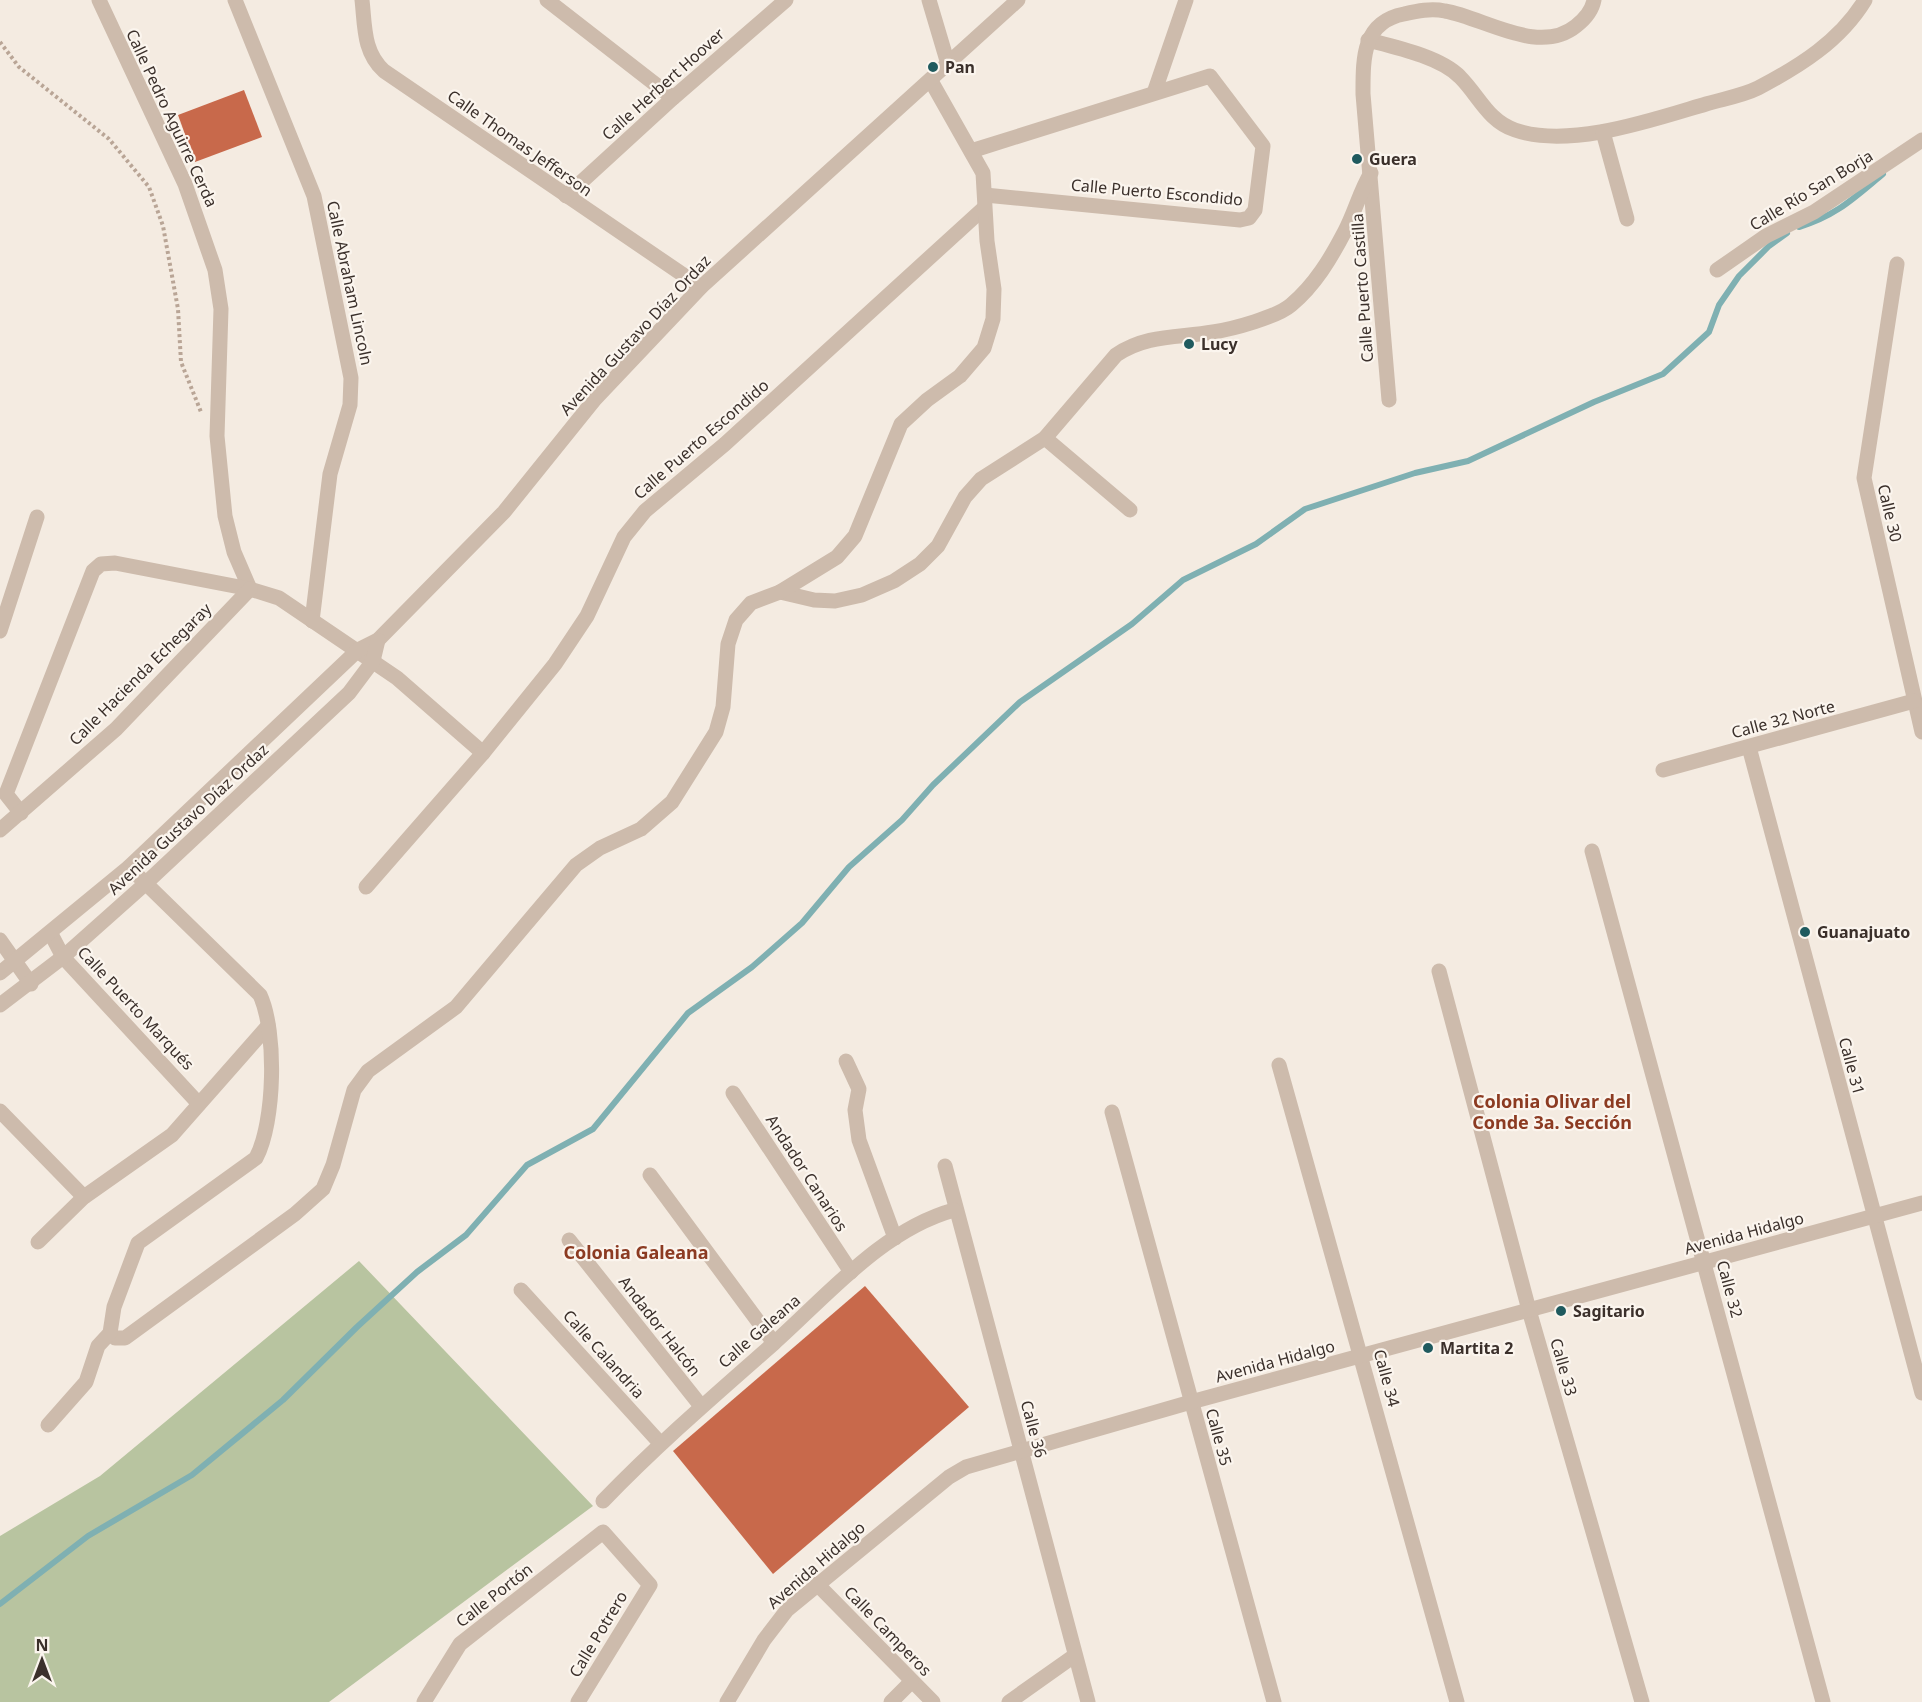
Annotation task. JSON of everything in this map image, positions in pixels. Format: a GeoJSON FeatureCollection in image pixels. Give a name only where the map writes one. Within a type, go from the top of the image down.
{"type":"FeatureCollection","features":[{"type":"Feature","properties":{"kind":"street","name":"Calle Pedro Aguirre Cerda"},"geometry":{"type":"LineString","coordinates":[[99,0],[185,184],[215,270],[221,309],[218,436],[225,516],[234,552],[250,589]]}},
{"type":"Feature","properties":{"kind":"street","name":"Calle Abraham Lincoln"},"geometry":{"type":"LineString","coordinates":[[235,0],[314,196],[351,378],[350,405],[330,474],[312,621]]}},
{"type":"Feature","properties":{"kind":"street","name":"Calle Thomas Jefferson"},"geometry":{"type":"LineString","coordinates":[[362,0],[368,51],[375,63],[701,287]]}},
{"type":"Feature","properties":{"kind":"street"},"geometry":{"type":"LineString","coordinates":[[929,0],[948,64]]}},
{"type":"Feature","properties":{"kind":"street","name":"Avenida Gustavo Díaz Ordaz"},"geometry":{"type":"LineString","coordinates":[[0,973],[51,934],[129,867],[358,650],[378,640],[504,512],[595,399],[701,287],[931,81],[1017,0]]}},
{"type":"Feature","properties":{"kind":"street"},"geometry":{"type":"LineString","coordinates":[[971,151],[1154,93],[1186,0]]}},
{"type":"Feature","properties":{"kind":"street"},"geometry":{"type":"LineString","coordinates":[[1594,0],[1586,18],[1569,32],[1549,38],[1532,37],[1444,10],[1422,10],[1395,15],[1378,24],[1368,40],[1409,51],[1459,76],[1495,120],[1516,130],[1555,135],[1603,132],[1756,89],[1817,53],[1851,22],[1865,0]]}},
{"type":"Feature","properties":{"kind":"street"},"geometry":{"type":"LineString","coordinates":[[556,2],[673,98]]}},
{"type":"Feature","properties":{"kind":"street","name":"Calle Herbert Hoover"},"geometry":{"type":"LineString","coordinates":[[566,196],[781,2]]}},
{"type":"Feature","properties":{"kind":"street","name":"Calle Puerto Castilla"},"geometry":{"type":"LineString","coordinates":[[1368,40],[1363,66],[1363,94],[1389,400]]}},
{"type":"Feature","properties":{"kind":"street","name":"Calle Puerto Escondido"},"geometry":{"type":"LineString","coordinates":[[366,887],[483,753],[555,664],[586,616],[624,537],[645,510],[725,444],[985,202],[1240,220],[1249,218],[1255,210],[1263,146],[1210,76],[1154,93]]}},
{"type":"Feature","properties":{"kind":"street"},"geometry":{"type":"LineString","coordinates":[[110,1333],[114,1338],[125,1338],[296,1214],[323,1189],[333,1165],[354,1090],[368,1071],[456,1007],[576,865],[600,848],[641,829],[672,802],[716,732],[723,706],[728,644],[736,620],[751,603],[780,592],[837,557],[855,536],[901,424],[927,400],[960,376],[984,348],[993,319],[994,289],[983,172],[931,81]]}},
{"type":"Feature","properties":{"kind":"street"},"geometry":{"type":"LineString","coordinates":[[1603,132],[1627,219]]}},
{"type":"Feature","properties":{"kind":"street","name":"Calle Río San Borja"},"geometry":{"type":"LineString","coordinates":[[1717,270],[1766,236],[1824,206],[1922,140]]}},
{"type":"Feature","properties":{"kind":"street"},"geometry":{"type":"LineString","coordinates":[[780,592],[814,600],[835,601],[862,595],[894,581],[920,564],[938,546],[965,497],[981,478],[1045,438],[1109,362],[1129,346],[1158,337],[1214,332],[1290,307],[1321,273],[1346,229],[1358,194],[1371,172]]}},
{"type":"Feature","properties":{"kind":"street","name":"Calle 30"},"geometry":{"type":"LineString","coordinates":[[1897,264],[1864,478],[1922,732]]}},
{"type":"Feature","properties":{"kind":"street"},"geometry":{"type":"LineString","coordinates":[[1045,438],[1130,510]]}},
{"type":"Feature","properties":{"kind":"street"},"geometry":{"type":"LineString","coordinates":[[0,631],[36,517]]}},
{"type":"Feature","properties":{"kind":"street"},"geometry":{"type":"LineString","coordinates":[[21,813],[3,791],[93,571],[101,564],[115,563],[250,589],[279,598],[397,678],[483,753]]}},
{"type":"Feature","properties":{"kind":"street","name":"Calle Hacienda Echegaray"},"geometry":{"type":"LineString","coordinates":[[0,830],[116,729],[250,589]]}},
{"type":"Feature","properties":{"kind":"street","name":"Avenida Gustavo Díaz Ordaz"},"geometry":{"type":"LineString","coordinates":[[0,1005],[63,957],[146,884],[349,693],[373,661],[378,640]]}},
{"type":"Feature","properties":{"kind":"street","name":"Calle 32 Norte"},"geometry":{"type":"LineString","coordinates":[[1663,770],[1914,701]]}},
{"type":"Feature","properties":{"kind":"street","name":"Calle 31"},"geometry":{"type":"LineString","coordinates":[[1749,747],[1922,1393]]}},
{"type":"Feature","properties":{"kind":"street","name":"Calle 32"},"geometry":{"type":"LineString","coordinates":[[1592,851],[1823,1702]]}},
{"type":"Feature","properties":{"kind":"street"},"geometry":{"type":"LineString","coordinates":[[48,1425],[86,1382],[98,1346],[110,1333],[114,1307],[138,1243],[256,1158],[263,1144],[268,1122],[270,1092],[268,1026],[266,1009],[260,995],[129,867]]}},
{"type":"Feature","properties":{"kind":"street","name":"Calle Puerto Marqués"},"geometry":{"type":"LineString","coordinates":[[51,934],[63,957],[200,1104]]}},
{"type":"Feature","properties":{"kind":"street"},"geometry":{"type":"LineString","coordinates":[[0,940],[30,984]]}},
{"type":"Feature","properties":{"kind":"street","name":"Calle 33"},"geometry":{"type":"LineString","coordinates":[[1439,972],[1529,1310],[1642,1702]]}},
{"type":"Feature","properties":{"kind":"street"},"geometry":{"type":"LineString","coordinates":[[38,1242],[84,1197],[172,1135],[268,1026]]}},
{"type":"Feature","properties":{"kind":"street"},"geometry":{"type":"LineString","coordinates":[[846,1061],[859,1089],[855,1110],[859,1140],[895,1238]]}},
{"type":"Feature","properties":{"kind":"street","name":"Calle 34"},"geometry":{"type":"LineString","coordinates":[[1279,1065],[1457,1702]]}},
{"type":"Feature","properties":{"kind":"street","name":"Andador Canarios"},"geometry":{"type":"LineString","coordinates":[[733,1093],[851,1272]]}},
{"type":"Feature","properties":{"kind":"street"},"geometry":{"type":"LineString","coordinates":[[0,1111],[84,1197]]}},
{"type":"Feature","properties":{"kind":"street","name":"Calle 35"},"geometry":{"type":"LineString","coordinates":[[1112,1112],[1274,1702]]}},
{"type":"Feature","properties":{"kind":"street","name":"Calle 36"},"geometry":{"type":"LineString","coordinates":[[945,1166],[954,1210],[1088,1702]]}},
{"type":"Feature","properties":{"kind":"street"},"geometry":{"type":"LineString","coordinates":[[650,1175],[774,1343]]}},
{"type":"Feature","properties":{"kind":"street","name":"Avenida Hidalgo"},"geometry":{"type":"LineString","coordinates":[[727,1702],[764,1640],[787,1611],[949,1477],[966,1467],[1191,1402],[1922,1203]]}},
{"type":"Feature","properties":{"kind":"street","name":"Calle Galeana"},"geometry":{"type":"LineString","coordinates":[[603,1501],[700,1406],[774,1343],[851,1272],[895,1238],[936,1215],[954,1210]]}},
{"type":"Feature","properties":{"kind":"street","name":"Andador Halcón"},"geometry":{"type":"LineString","coordinates":[[569,1240],[700,1406]]}},
{"type":"Feature","properties":{"kind":"street","name":"Calle Calandria"},"geometry":{"type":"LineString","coordinates":[[521,1290],[660,1443]]}},
{"type":"Feature","properties":{"kind":"street","name":"Calle Portón"},"geometry":{"type":"LineString","coordinates":[[424,1702],[460,1644],[603,1532]]}},
{"type":"Feature","properties":{"kind":"street","name":"Calle Potrero"},"geometry":{"type":"LineString","coordinates":[[578,1702],[650,1585],[603,1532]]}},
{"type":"Feature","properties":{"kind":"street","name":"Calle Camperos"},"geometry":{"type":"LineString","coordinates":[[817,1584],[933,1702]]}},
{"type":"Feature","properties":{"kind":"street"},"geometry":{"type":"LineString","coordinates":[[1009,1702],[1074,1656]]}},
{"type":"Feature","properties":{"kind":"street"},"geometry":{"type":"LineString","coordinates":[[891,1702],[911,1682]]}},
{"type":"Feature","properties":{"kind":"path"},"geometry":{"type":"LineString","coordinates":[[0,42],[19,67],[108,139],[149,187],[163,226],[178,309],[181,362],[203,418]]}},
{"type":"Feature","properties":{"kind":"green space"},"geometry":{"type":"Polygon","coordinates":[[[359,1261],[593,1506],[329,1702],[0,1702],[0,1536],[100,1476],[359,1261]]]}},
{"type":"Feature","properties":{"kind":"building"},"geometry":{"type":"Polygon","coordinates":[[[244,90],[262,137],[195,162],[178,115],[244,90]]]}},
{"type":"Feature","properties":{"kind":"building"},"geometry":{"type":"Polygon","coordinates":[[[865,1286],[969,1407],[773,1574],[673,1451],[865,1286]]]}},
{"type":"Feature","properties":{"kind":"waterway"},"geometry":{"type":"LineString","coordinates":[[1799,227],[1834,212],[1883,174]]}},
{"type":"Feature","properties":{"kind":"waterway"},"geometry":{"type":"LineString","coordinates":[[0,1604],[88,1536],[192,1475],[283,1400],[417,1272],[466,1235],[527,1165],[593,1129],[688,1013],[752,967],[802,923],[849,867],[902,820],[933,785],[1020,702],[1132,624],[1183,580],[1256,544],[1305,509],[1415,473],[1468,461],[1594,402],[1663,374],[1709,332],[1719,305],[1739,276],[1769,246],[1787,233]]}},
{"type":"Feature","properties":{"kind":"place","name":"Pan"},"geometry":{"type":"Point","coordinates":[933,67]}},
{"type":"Feature","properties":{"kind":"place","name":"Guera"},"geometry":{"type":"Point","coordinates":[1357,159]}},
{"type":"Feature","properties":{"kind":"place","name":"Lucy"},"geometry":{"type":"Point","coordinates":[1189,344]}},
{"type":"Feature","properties":{"kind":"place","name":"Guanajuato"},"geometry":{"type":"Point","coordinates":[1805,932]}},
{"type":"Feature","properties":{"kind":"place","name":"Sagitario"},"geometry":{"type":"Point","coordinates":[1561,1311]}},
{"type":"Feature","properties":{"kind":"place","name":"Martita 2"},"geometry":{"type":"Point","coordinates":[1428,1348]}},
{"type":"Feature","properties":{"kind":"district","name":"Colonia Olivar del Conde 3a. Sección"},"geometry":{"type":"Point","coordinates":[1552,1111]}},
{"type":"Feature","properties":{"kind":"district","name":"Colonia Galeana"},"geometry":{"type":"Point","coordinates":[636,1252]}}]}
